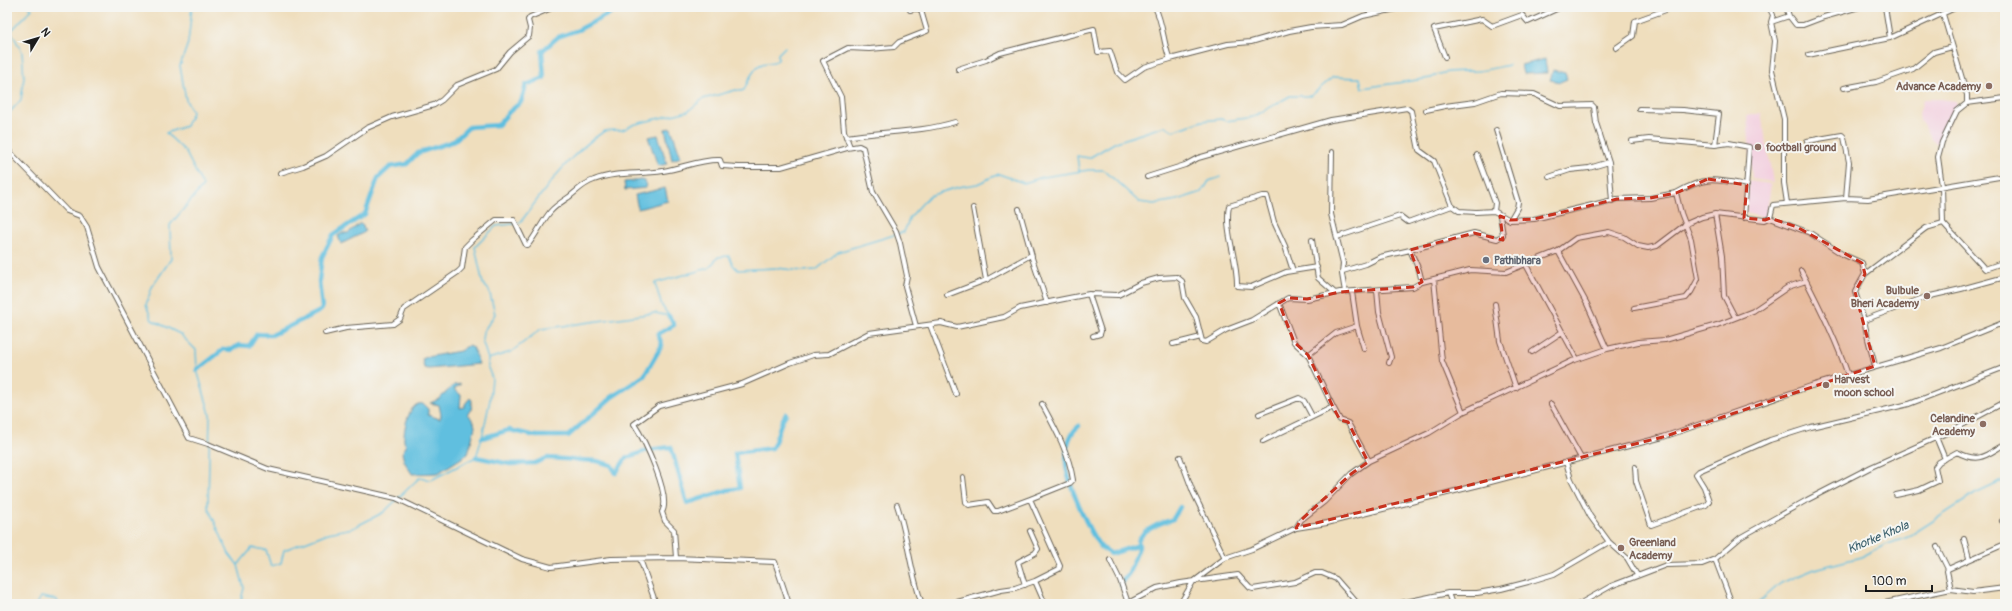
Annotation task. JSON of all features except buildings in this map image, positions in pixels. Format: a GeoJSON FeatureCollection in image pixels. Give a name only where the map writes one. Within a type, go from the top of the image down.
{"type":"FeatureCollection","features":[{"type":"Feature","properties":{"kind":"street"},"geometry":{"type":"LineString","coordinates":[[280,173],[303,166],[326,156],[367,128],[392,117],[434,105],[442,100],[457,84],[496,69],[513,49],[529,36],[528,20],[530,17],[554,7]]}},
{"type":"Feature","properties":{"kind":"street"},"geometry":{"type":"LineString","coordinates":[[850,147],[842,121],[841,97],[822,61],[848,48],[869,49],[894,47],[899,42],[927,31],[920,7],[910,10]]}},
{"type":"Feature","properties":{"kind":"street"},"geometry":{"type":"LineString","coordinates":[[1155,7],[1164,35],[1167,52],[1169,57],[1174,58]]}},
{"type":"Feature","properties":{"kind":"street"},"geometry":{"type":"LineString","coordinates":[[958,69],[986,60],[1000,53],[1094,29],[1098,52],[1110,51],[1117,72],[1125,80],[1144,68],[1174,58],[1228,44],[1251,42],[1297,30],[1342,25],[1363,16],[1405,7]]}},
{"type":"Feature","properties":{"kind":"street"},"geometry":{"type":"LineString","coordinates":[[1446,57],[1434,29],[1482,18],[1492,26],[1522,15],[1528,22],[1561,7]]}},
{"type":"Feature","properties":{"kind":"street"},"geometry":{"type":"LineString","coordinates":[[1616,48],[1633,36],[1635,21],[1674,7]]}},
{"type":"Feature","properties":{"kind":"street"},"geometry":{"type":"LineString","coordinates":[[1769,7],[1773,15],[1770,22],[1775,42],[1772,70],[1784,119],[1784,183],[1787,203]]}},
{"type":"Feature","properties":{"kind":"street"},"geometry":{"type":"LineString","coordinates":[[1786,7],[1789,16],[1796,25],[1803,25],[1824,16],[1859,7]]}},
{"type":"Feature","properties":{"kind":"street"},"geometry":{"type":"LineString","coordinates":[[1885,7],[1890,38]]}},
{"type":"Feature","properties":{"kind":"street"},"geometry":{"type":"LineString","coordinates":[[1808,55],[1890,38],[1943,14],[1951,8],[1957,7]]}},
{"type":"Feature","properties":{"kind":"street"},"geometry":{"type":"LineString","coordinates":[[1943,14],[1967,95],[1967,104]]}},
{"type":"Feature","properties":{"kind":"street"},"geometry":{"type":"LineString","coordinates":[[1770,22],[1789,16]]}},
{"type":"Feature","properties":{"kind":"street"},"geometry":{"type":"LineString","coordinates":[[1844,88],[1876,82],[1913,70],[1934,52],[1952,47]]}},
{"type":"Feature","properties":{"kind":"street"},"geometry":{"type":"LineString","coordinates":[[1426,110],[1475,102],[1501,93],[1534,94],[1560,106],[1592,105],[1594,107],[1596,123],[1609,162],[1612,200]]}},
{"type":"Feature","properties":{"kind":"street"},"geometry":{"type":"LineString","coordinates":[[2005,98],[1967,104],[1957,111],[1942,142],[1937,164],[1942,186],[1943,223],[1985,269],[2005,262]]}},
{"type":"Feature","properties":{"kind":"street"},"geometry":{"type":"LineString","coordinates":[[1147,177],[1185,165],[1198,158],[1331,120],[1407,108],[1411,111],[1419,150],[1434,161],[1452,206],[1459,210],[1476,212],[1494,211],[1500,216],[1510,220],[1534,219],[1612,200],[1650,198],[1676,193],[1695,182],[1708,179],[1747,185]]}},
{"type":"Feature","properties":{"kind":"street"},"geometry":{"type":"LineString","coordinates":[[1638,109],[1684,110],[1719,114],[1715,145]]}},
{"type":"Feature","properties":{"kind":"street"},"geometry":{"type":"LineString","coordinates":[[846,137],[934,128],[955,122]]}},
{"type":"Feature","properties":{"kind":"street"},"geometry":{"type":"LineString","coordinates":[[1496,130],[1518,202],[1517,208],[1510,220]]}},
{"type":"Feature","properties":{"kind":"street"},"geometry":{"type":"LineString","coordinates":[[1807,141],[1842,135],[1844,137],[1849,162],[1846,198]]}},
{"type":"Feature","properties":{"kind":"street"},"geometry":{"type":"LineString","coordinates":[[1632,141],[1650,139],[1715,145],[1729,143],[1749,147],[1744,218]]}},
{"type":"Feature","properties":{"kind":"street"},"geometry":{"type":"LineString","coordinates":[[325,333],[346,328],[393,324],[400,319],[404,308],[462,268],[466,247],[496,220],[514,220],[526,245],[528,245],[550,212],[585,184],[594,179],[622,174],[648,174],[688,167],[697,161],[710,160],[720,160],[722,166],[781,167],[850,147],[859,146],[863,148],[873,192],[898,237],[907,276],[905,286],[916,326]]}},
{"type":"Feature","properties":{"kind":"street"},"geometry":{"type":"LineString","coordinates":[[7,149],[67,212],[80,216],[87,227],[98,267],[189,438],[208,444],[268,469],[396,498],[522,559],[551,566],[611,559],[676,558],[775,562],[789,604]]}},
{"type":"Feature","properties":{"kind":"street"},"geometry":{"type":"LineString","coordinates":[[1332,152],[1330,214],[1337,237],[1345,292]]}},
{"type":"Feature","properties":{"kind":"street"},"geometry":{"type":"LineString","coordinates":[[1477,154],[1495,204],[1494,211]]}},
{"type":"Feature","properties":{"kind":"street"},"geometry":{"type":"LineString","coordinates":[[1549,177],[1570,170],[1589,168],[1609,162]]}},
{"type":"Feature","properties":{"kind":"street"},"geometry":{"type":"LineString","coordinates":[[1770,218],[1773,205],[1846,198],[1868,198],[2005,176]]}},
{"type":"Feature","properties":{"kind":"street"},"geometry":{"type":"LineString","coordinates":[[1634,308],[1686,298],[1695,287],[1698,279],[1691,240],[1681,213],[1676,193]]}},
{"type":"Feature","properties":{"kind":"street"},"geometry":{"type":"LineString","coordinates":[[1293,271],[1286,246],[1274,222],[1267,196],[1262,196],[1229,206],[1229,228],[1238,270],[1237,286],[1251,287],[1277,275],[1317,267]]}},
{"type":"Feature","properties":{"kind":"street"},"geometry":{"type":"LineString","coordinates":[[1337,237],[1400,216],[1408,222],[1452,206]]}},
{"type":"Feature","properties":{"kind":"street"},"geometry":{"type":"LineString","coordinates":[[973,208],[986,280]]}},
{"type":"Feature","properties":{"kind":"street"},"geometry":{"type":"LineString","coordinates":[[1019,209],[1047,303]]}},
{"type":"Feature","properties":{"kind":"street"},"geometry":{"type":"LineString","coordinates":[[676,558],[674,530],[665,521],[662,512],[665,507],[664,498],[648,450],[634,424],[659,406],[742,384],[790,363],[813,355],[829,354],[869,333],[942,324],[957,327],[1004,317],[1020,308],[1089,294],[1118,295],[1142,283],[1159,278],[1178,277],[1182,281],[1185,298],[1196,317],[1202,341],[1206,342],[1226,330],[1252,320],[1288,298],[1307,299],[1335,293],[1377,290],[1382,288],[1413,287],[1422,282],[1470,270],[1506,272],[1525,263],[1558,251],[1576,238],[1609,232],[1638,246],[1648,248],[1656,246],[1686,224],[1702,217],[1715,214],[1765,220],[1770,218],[1810,233],[1842,254],[1862,263],[1865,274]]}},
{"type":"Feature","properties":{"kind":"street"},"geometry":{"type":"LineString","coordinates":[[1715,214],[1722,256],[1724,296],[1735,317]]}},
{"type":"Feature","properties":{"kind":"street"},"geometry":{"type":"LineString","coordinates":[[1343,271],[1366,264],[1380,257],[1474,233],[1497,239],[1503,235],[1500,216]]}},
{"type":"Feature","properties":{"kind":"street"},"geometry":{"type":"LineString","coordinates":[[1876,366],[1855,292],[1865,274],[1926,228],[1943,223]]}},
{"type":"Feature","properties":{"kind":"street"},"geometry":{"type":"LineString","coordinates":[[1312,240],[1318,278],[1335,293]]}},
{"type":"Feature","properties":{"kind":"street"},"geometry":{"type":"LineString","coordinates":[[1410,250],[1419,270],[1422,282]]}},
{"type":"Feature","properties":{"kind":"street"},"geometry":{"type":"LineString","coordinates":[[1558,251],[1587,304],[1607,350]]}},
{"type":"Feature","properties":{"kind":"street"},"geometry":{"type":"LineString","coordinates":[[947,295],[986,280],[1030,255],[1032,256]]}},
{"type":"Feature","properties":{"kind":"street"},"geometry":{"type":"LineString","coordinates":[[1525,263],[1577,359]]}},
{"type":"Feature","properties":{"kind":"street"},"geometry":{"type":"LineString","coordinates":[[1801,271],[1821,308],[1839,349],[1848,375]]}},
{"type":"Feature","properties":{"kind":"street"},"geometry":{"type":"LineString","coordinates":[[1864,320],[1926,297],[1969,288],[2005,277]]}},
{"type":"Feature","properties":{"kind":"street"},"geometry":{"type":"LineString","coordinates":[[1434,279],[1442,361],[1463,412]]}},
{"type":"Feature","properties":{"kind":"street"},"geometry":{"type":"LineString","coordinates":[[1296,528],[1301,520],[1324,502],[1351,474],[1369,461],[1429,433],[1463,412],[1577,359],[1638,342],[1665,340],[1717,325],[1753,311],[1788,288],[1806,281]]}},
{"type":"Feature","properties":{"kind":"street"},"geometry":{"type":"LineString","coordinates":[[1377,290],[1379,312],[1391,357],[1389,363]]}},
{"type":"Feature","properties":{"kind":"street"},"geometry":{"type":"LineString","coordinates":[[1352,292],[1357,326],[1364,349]]}},
{"type":"Feature","properties":{"kind":"street"},"geometry":{"type":"LineString","coordinates":[[1089,294],[1101,331],[1100,334],[1093,336]]}},
{"type":"Feature","properties":{"kind":"street"},"geometry":{"type":"LineString","coordinates":[[1279,303],[1294,342],[1308,355],[1340,420],[1348,422],[1369,461]]}},
{"type":"Feature","properties":{"kind":"street"},"geometry":{"type":"LineString","coordinates":[[1495,304],[1500,341],[1516,388]]}},
{"type":"Feature","properties":{"kind":"street"},"geometry":{"type":"LineString","coordinates":[[1180,604],[1193,582],[1225,558],[1252,549],[1296,528],[1326,523],[1663,437],[1876,366],[1941,348],[2003,323],[2005,331]]}},
{"type":"Feature","properties":{"kind":"street"},"geometry":{"type":"LineString","coordinates":[[930,325],[956,394]]}},
{"type":"Feature","properties":{"kind":"street"},"geometry":{"type":"LineString","coordinates":[[1308,355],[1336,333],[1357,326]]}},
{"type":"Feature","properties":{"kind":"street"},"geometry":{"type":"LineString","coordinates":[[1532,352],[1562,332]]}},
{"type":"Feature","properties":{"kind":"street"},"geometry":{"type":"LineString","coordinates":[[1173,344],[1201,337]]}},
{"type":"Feature","properties":{"kind":"street"},"geometry":{"type":"LineString","coordinates":[[1635,467],[1636,481],[1651,525],[1706,506],[1709,501],[1704,487],[1696,474],[1698,471],[1770,440],[1811,427],[1909,404],[2005,367]]}},
{"type":"Feature","properties":{"kind":"street"},"geometry":{"type":"LineString","coordinates":[[1259,414],[1299,398],[1304,402],[1312,416]]}},
{"type":"Feature","properties":{"kind":"street"},"geometry":{"type":"LineString","coordinates":[[1579,604],[1611,586],[1666,566],[1702,564],[1715,559],[1741,537],[1807,500],[1870,467],[1936,437],[2005,402]]}},
{"type":"Feature","properties":{"kind":"street"},"geometry":{"type":"LineString","coordinates":[[963,477],[966,502],[969,505],[988,502],[994,511],[998,511],[1070,483],[1073,480],[1071,467],[1059,437],[1042,404]]}},
{"type":"Feature","properties":{"kind":"street"},"geometry":{"type":"LineString","coordinates":[[1551,404],[1581,458]]}},
{"type":"Feature","properties":{"kind":"street"},"geometry":{"type":"LineString","coordinates":[[1263,441],[1333,407]]}},
{"type":"Feature","properties":{"kind":"street"},"geometry":{"type":"LineString","coordinates":[[1936,437],[1944,459]]}},
{"type":"Feature","properties":{"kind":"street"},"geometry":{"type":"LineString","coordinates":[[1896,495],[1919,490],[1938,481],[1935,467],[1939,462],[1957,452],[1967,458],[1979,459],[2005,444]]}},
{"type":"Feature","properties":{"kind":"street"},"geometry":{"type":"LineString","coordinates":[[1180,458],[1193,492],[1225,558]]}},
{"type":"Feature","properties":{"kind":"street"},"geometry":{"type":"LineString","coordinates":[[1566,462],[1571,479],[1590,516],[1609,542],[1627,558],[1637,576]]}},
{"type":"Feature","properties":{"kind":"street"},"geometry":{"type":"LineString","coordinates":[[950,604],[1035,582],[1059,569],[1060,566],[1030,499]]}},
{"type":"Feature","properties":{"kind":"street"},"geometry":{"type":"LineString","coordinates":[[897,505],[902,517],[914,581],[922,604]]}},
{"type":"Feature","properties":{"kind":"street"},"geometry":{"type":"LineString","coordinates":[[1025,585],[1018,562],[1035,553],[1038,549],[1030,531]]}},
{"type":"Feature","properties":{"kind":"street"},"geometry":{"type":"LineString","coordinates":[[1964,538],[1969,558]]}},
{"type":"Feature","properties":{"kind":"street"},"geometry":{"type":"LineString","coordinates":[[1396,604],[1448,593],[1477,593],[1528,582],[1554,574],[1609,542]]}},
{"type":"Feature","properties":{"kind":"street"},"geometry":{"type":"LineString","coordinates":[[1948,569],[1969,558],[2005,544]]}},
{"type":"Feature","properties":{"kind":"street"},"geometry":{"type":"LineString","coordinates":[[1937,547],[1948,569],[1950,589]]}},
{"type":"Feature","properties":{"kind":"street"},"geometry":{"type":"LineString","coordinates":[[640,559],[656,604]]}},
{"type":"Feature","properties":{"kind":"street"},"geometry":{"type":"LineString","coordinates":[[1715,559],[1732,604]]}},
{"type":"Feature","properties":{"kind":"street"},"geometry":{"type":"LineString","coordinates":[[1110,560],[1120,580],[1128,603]]}},
{"type":"Feature","properties":{"kind":"street"},"geometry":{"type":"LineString","coordinates":[[1120,604],[1128,603],[1157,588],[1193,582],[1238,576],[1250,588],[1253,589],[1295,582],[1315,573],[1322,573],[1336,579],[1358,604]]}},
{"type":"Feature","properties":{"kind":"street"},"geometry":{"type":"LineString","coordinates":[[1035,582],[1045,604]]}},
{"type":"Feature","properties":{"kind":"street"},"geometry":{"type":"LineString","coordinates":[[1880,604],[1901,602],[1950,589],[1973,592],[2005,588]]}},
{"type":"Feature","properties":{"kind":"street"},"geometry":{"type":"LineString","coordinates":[[1448,593],[1452,604]]}},
{"type":"Feature","properties":{"kind":"highlighted area"},"geometry":{"type":"Polygon","coordinates":[[[1708,179],[1747,185],[1744,218],[1765,220],[1770,218],[1797,227],[1862,263],[1865,274],[1855,292],[1875,366],[1663,437],[1296,528],[1301,520],[1351,474],[1368,462],[1348,422],[1340,420],[1308,355],[1294,342],[1279,303],[1288,298],[1307,299],[1340,292],[1413,287],[1422,282],[1410,250],[1474,233],[1503,240],[1500,216],[1510,220],[1534,219],[1617,199],[1650,198],[1676,193],[1708,179]]]}},
{"type":"Feature","properties":{"kind":"shaded area"},"geometry":{"type":"Polygon","coordinates":[[[1923,99],[1956,101],[1957,106],[1937,145],[1920,121],[1919,114],[1923,99]]]}},
{"type":"Feature","properties":{"kind":"shaded area","name":"football ground"},"geometry":{"type":"Polygon","coordinates":[[[1761,113],[1773,182],[1752,179],[1747,116],[1761,113]]]}},
{"type":"Feature","properties":{"kind":"shaded area"},"geometry":{"type":"Polygon","coordinates":[[[1749,181],[1771,184],[1766,218],[1746,213],[1749,181]]]}},
{"type":"Feature","properties":{"kind":"water"},"geometry":{"type":"Polygon","coordinates":[[[1545,59],[1547,73],[1523,74],[1521,65],[1545,59]]]}},
{"type":"Feature","properties":{"kind":"water"},"geometry":{"type":"Polygon","coordinates":[[[1553,70],[1565,73],[1567,79],[1560,82],[1550,80],[1553,70]]]}},
{"type":"Feature","properties":{"kind":"water"},"geometry":{"type":"Polygon","coordinates":[[[671,128],[681,157],[672,160],[665,129],[671,128]]]}},
{"type":"Feature","properties":{"kind":"water"},"geometry":{"type":"Polygon","coordinates":[[[658,135],[667,164],[658,166],[648,137],[658,135]]]}},
{"type":"Feature","properties":{"kind":"water"},"geometry":{"type":"Polygon","coordinates":[[[645,181],[646,188],[625,190],[624,182],[645,181]]]}},
{"type":"Feature","properties":{"kind":"water"},"geometry":{"type":"Polygon","coordinates":[[[665,188],[668,201],[638,209],[635,195],[665,188]]]}},
{"type":"Feature","properties":{"kind":"water"},"geometry":{"type":"Polygon","coordinates":[[[359,224],[362,224],[365,232],[341,244],[338,236],[343,233],[348,233],[359,224]]]}},
{"type":"Feature","properties":{"kind":"water"},"geometry":{"type":"Polygon","coordinates":[[[469,345],[473,348],[479,364],[429,369],[424,368],[422,359],[460,351],[469,345]]]}},
{"type":"Feature","properties":{"kind":"water"},"geometry":{"type":"Polygon","coordinates":[[[461,384],[454,389],[461,395],[460,408],[465,407],[465,404],[470,398],[472,400],[471,411],[468,414],[474,422],[475,427],[468,454],[438,473],[412,474],[404,461],[402,453],[406,446],[404,441],[405,430],[411,411],[418,404],[423,404],[428,409],[428,415],[440,419],[441,415],[439,405],[430,403],[439,399],[454,385],[461,384]]]}},
{"type":"Feature","properties":{"kind":"waterway"},"geometry":{"type":"LineString","coordinates":[[7,115],[21,100],[24,77],[22,52],[11,31],[32,9],[29,7]]}},
{"type":"Feature","properties":{"kind":"waterway"},"geometry":{"type":"LineString","coordinates":[[192,7],[188,43],[180,66],[186,100],[192,112],[186,126],[166,133],[185,151],[203,186],[170,225],[171,259],[152,287],[146,305],[152,320],[180,334],[196,350],[197,370],[210,414],[208,507],[229,554],[238,565],[244,588],[240,604]]}},
{"type":"Feature","properties":{"kind":"waterway"},"geometry":{"type":"LineString","coordinates":[[197,370],[224,349],[231,350],[239,345],[249,346],[257,334],[272,335],[320,311],[322,309],[319,281],[322,257],[333,235],[365,214],[378,178],[390,167],[407,164],[418,153],[454,141],[469,127],[498,125],[509,112],[521,102],[526,85],[544,78],[542,51],[558,37],[578,30],[622,7]]}},
{"type":"Feature","properties":{"kind":"waterway"},"geometry":{"type":"LineString","coordinates":[[238,565],[252,548],[266,550],[271,566],[281,563],[284,550],[328,533],[353,528],[384,512],[419,478],[431,480],[476,457],[482,438],[490,400],[492,378],[488,368],[488,359],[482,340],[483,332],[495,314],[489,290],[483,284],[475,247],[496,226],[520,223],[548,185],[568,162],[590,141],[603,132],[609,130],[623,130],[632,125],[688,111],[703,99],[736,90],[744,90],[750,76],[757,67],[762,64],[778,60],[778,54],[785,47]]}},
{"type":"Feature","properties":{"kind":"waterway"},"geometry":{"type":"LineString","coordinates":[[1079,171],[1077,156],[1089,158],[1116,142],[1165,126],[1173,131],[1202,121],[1221,119],[1226,121],[1253,117],[1290,96],[1311,96],[1333,77],[1360,78],[1362,88],[1431,78],[1448,72],[1481,71],[1509,65]]}},
{"type":"Feature","properties":{"kind":"waterway"},"geometry":{"type":"LineString","coordinates":[[488,359],[511,352],[541,329],[655,313],[669,316],[662,306],[655,283],[709,268],[718,257],[729,256],[733,265],[738,270],[777,268],[802,271],[816,270],[838,252],[904,232],[910,217],[929,196],[958,187],[977,184],[999,174],[1024,183],[1043,177],[1089,170],[1104,170],[1139,202],[1154,204],[1177,200],[1202,192],[1209,181],[1221,177]]}},
{"type":"Feature","properties":{"kind":"waterway"},"geometry":{"type":"LineString","coordinates":[[482,438],[509,430],[536,436],[568,436],[612,397],[644,376],[662,345],[658,334],[674,325],[669,316]]}},
{"type":"Feature","properties":{"kind":"waterway"},"geometry":{"type":"LineString","coordinates":[[476,457],[510,464],[535,463],[547,458],[597,461],[611,465],[616,473],[626,458],[648,450],[671,447],[687,503],[728,490],[740,488],[735,453],[772,448],[781,422],[786,414]]}},
{"type":"Feature","properties":{"kind":"waterway"},"geometry":{"type":"LineString","coordinates":[[1079,426],[1070,437],[1066,452],[1066,462],[1074,493],[1090,530],[1101,547],[1111,554],[1139,545]]}},
{"type":"Feature","properties":{"kind":"waterway","name":"Khorke Khola"},"geometry":{"type":"LineString","coordinates":[[1757,604],[1781,583],[1815,569],[1861,557],[1885,545],[1908,537],[1975,494],[2005,480]]}},
{"type":"Feature","properties":{"kind":"waterway"},"geometry":{"type":"LineString","coordinates":[[1122,586],[1121,583],[1129,573],[1139,547],[1138,541],[1144,532],[1173,519],[1180,507]]}},
{"type":"Feature","properties":{"kind":"waterway"},"geometry":{"type":"LineString","coordinates":[[37,604],[41,597],[57,600],[59,604]]}},
{"type":"Feature","properties":{"kind":"place","name":"Advance Academy"},"geometry":{"type":"Point","coordinates":[1989,86]}},
{"type":"Feature","properties":{"kind":"place","name":"football ground"},"geometry":{"type":"Point","coordinates":[1758,147]}},
{"type":"Feature","properties":{"kind":"place","name":"Pathibhara"},"geometry":{"type":"Point","coordinates":[1486,260]}},
{"type":"Feature","properties":{"kind":"place","name":"Bulbule Bheri Academy"},"geometry":{"type":"Point","coordinates":[1927,296]}},
{"type":"Feature","properties":{"kind":"place","name":"Harvest moon school"},"geometry":{"type":"Point","coordinates":[1826,385]}},
{"type":"Feature","properties":{"kind":"place","name":"Celandine Academy"},"geometry":{"type":"Point","coordinates":[1983,424]}},
{"type":"Feature","properties":{"kind":"place","name":"Greenland Academy"},"geometry":{"type":"Point","coordinates":[1621,548]}}]}
